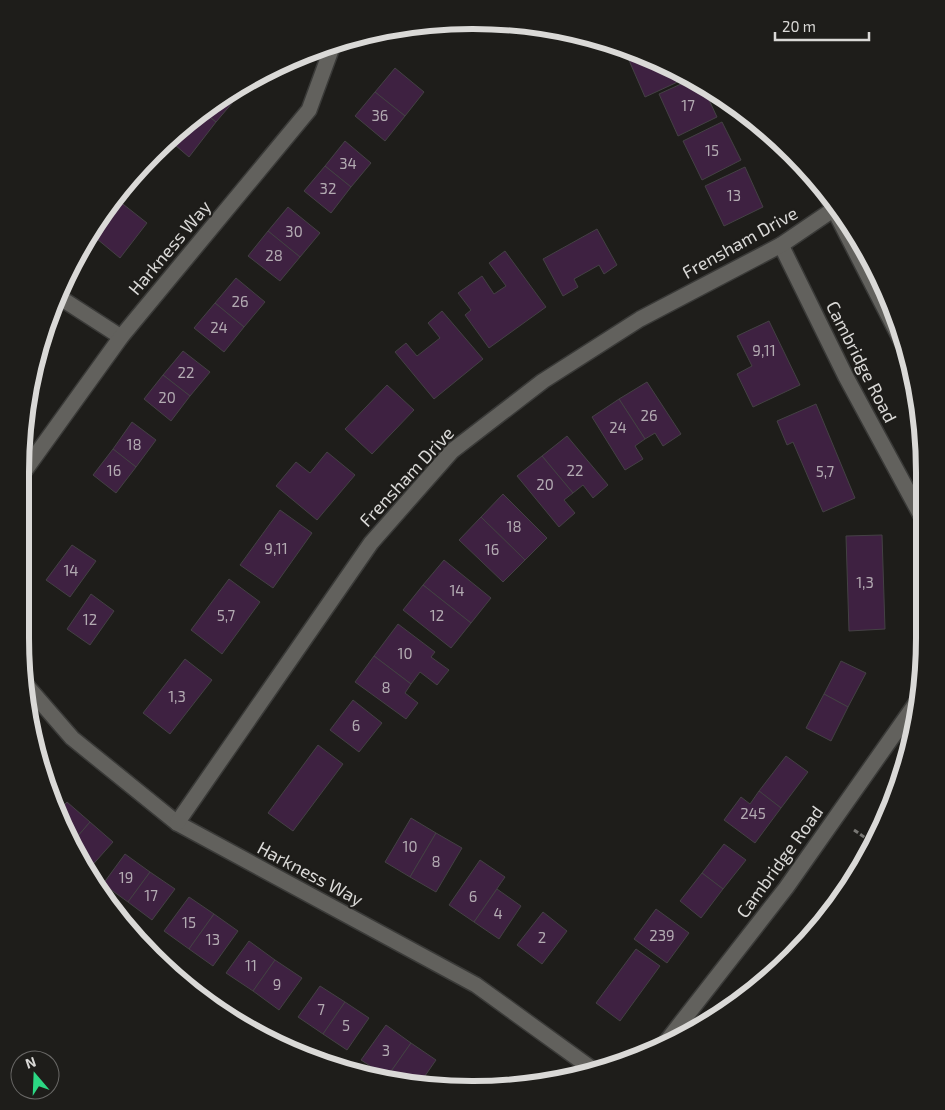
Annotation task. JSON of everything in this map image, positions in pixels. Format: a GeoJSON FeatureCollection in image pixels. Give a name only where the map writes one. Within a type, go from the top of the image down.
{"type":"FeatureCollection","features":[{"type":"Feature","properties":{"kind":"street","name":"Harkness Way"},"geometry":{"type":"LineString","coordinates":[[29,464],[120,337],[309,110],[330,52]]}},
{"type":"Feature","properties":{"kind":"street","name":"Frensham Drive"},"geometry":{"type":"LineString","coordinates":[[177,823],[371,543],[452,451],[543,381],[640,319],[781,246],[831,211]]}},
{"type":"Feature","properties":{"kind":"street"},"geometry":{"type":"LineString","coordinates":[[849,239],[882,303]]}},
{"type":"Feature","properties":{"kind":"street","name":"Cambridge Road"},"geometry":{"type":"LineString","coordinates":[[781,246],[846,377],[916,506]]}},
{"type":"Feature","properties":{"kind":"street"},"geometry":{"type":"LineString","coordinates":[[64,300],[120,337]]}},
{"type":"Feature","properties":{"kind":"street","name":"Harkness Way"},"geometry":{"type":"LineString","coordinates":[[33,693],[72,738],[177,823],[476,985],[588,1066]]}},
{"type":"Feature","properties":{"kind":"street","name":"Cambridge Road"},"geometry":{"type":"LineString","coordinates":[[673,1033],[786,888],[910,712]]}},
{"type":"Feature","properties":{"kind":"path"},"geometry":{"type":"LineString","coordinates":[[836,818],[867,839],[869,837]]}},
{"type":"Feature","properties":{"kind":"building"},"geometry":{"type":"Polygon","coordinates":[[[628,58],[642,63],[680,81],[645,97],[628,58]]]}},
{"type":"Feature","properties":{"kind":"building"},"geometry":{"type":"Polygon","coordinates":[[[395,68],[424,92],[405,116],[375,92],[395,68]]]}},
{"type":"Feature","properties":{"kind":"building"},"geometry":{"type":"Polygon","coordinates":[[[684,83],[707,97],[717,117],[678,136],[659,94],[684,83]]]}},
{"type":"Feature","properties":{"kind":"building"},"geometry":{"type":"Polygon","coordinates":[[[375,92],[405,116],[385,141],[355,116],[375,92]]]}},
{"type":"Feature","properties":{"kind":"building"},"geometry":{"type":"Polygon","coordinates":[[[238,97],[216,122],[208,116],[238,97]]]}},
{"type":"Feature","properties":{"kind":"building"},"geometry":{"type":"Polygon","coordinates":[[[208,116],[216,122],[189,157],[174,144],[208,116]]]}},
{"type":"Feature","properties":{"kind":"building"},"geometry":{"type":"Polygon","coordinates":[[[722,122],[741,160],[702,180],[683,141],[722,122]]]}},
{"type":"Feature","properties":{"kind":"building"},"geometry":{"type":"Polygon","coordinates":[[[345,141],[371,163],[351,187],[325,166],[345,141]]]}},
{"type":"Feature","properties":{"kind":"building"},"geometry":{"type":"Polygon","coordinates":[[[325,166],[351,187],[331,213],[304,191],[325,166]]]}},
{"type":"Feature","properties":{"kind":"building"},"geometry":{"type":"Polygon","coordinates":[[[745,167],[763,207],[724,226],[705,186],[745,167]]]}},
{"type":"Feature","properties":{"kind":"building"},"geometry":{"type":"Polygon","coordinates":[[[120,202],[147,223],[120,258],[96,238],[120,202]]]}},
{"type":"Feature","properties":{"kind":"building"},"geometry":{"type":"Polygon","coordinates":[[[288,207],[320,233],[300,257],[268,231],[288,207]]]}},
{"type":"Feature","properties":{"kind":"building"},"geometry":{"type":"Polygon","coordinates":[[[597,229],[617,265],[604,274],[599,265],[574,279],[578,287],[563,296],[543,259],[597,229]]]}},
{"type":"Feature","properties":{"kind":"building"},"geometry":{"type":"Polygon","coordinates":[[[268,231],[300,257],[280,281],[248,256],[268,231]]]}},
{"type":"Feature","properties":{"kind":"building"},"geometry":{"type":"Polygon","coordinates":[[[505,251],[546,307],[489,348],[465,315],[471,310],[458,293],[482,276],[494,294],[506,286],[489,263],[505,251]]]}},
{"type":"Feature","properties":{"kind":"building"},"geometry":{"type":"Polygon","coordinates":[[[236,278],[265,302],[244,327],[215,303],[236,278]]]}},
{"type":"Feature","properties":{"kind":"building"},"geometry":{"type":"Polygon","coordinates":[[[215,303],[244,327],[224,352],[194,328],[215,303]]]}},
{"type":"Feature","properties":{"kind":"building"},"geometry":{"type":"Polygon","coordinates":[[[442,311],[483,359],[434,399],[395,352],[406,343],[417,356],[440,338],[428,323],[442,311]]]}},
{"type":"Feature","properties":{"kind":"building"},"geometry":{"type":"Polygon","coordinates":[[[769,321],[800,385],[753,407],[737,374],[752,366],[737,336],[769,321]]]}},
{"type":"Feature","properties":{"kind":"building"},"geometry":{"type":"Polygon","coordinates":[[[183,351],[210,372],[190,396],[163,375],[183,351]]]}},
{"type":"Feature","properties":{"kind":"building"},"geometry":{"type":"Polygon","coordinates":[[[163,375],[190,396],[171,421],[144,399],[163,375]]]}},
{"type":"Feature","properties":{"kind":"building"},"geometry":{"type":"Polygon","coordinates":[[[647,382],[681,434],[663,446],[655,433],[645,439],[619,399],[647,382]]]}},
{"type":"Feature","properties":{"kind":"building"},"geometry":{"type":"Polygon","coordinates":[[[387,385],[414,410],[372,454],[345,429],[387,385]]]}},
{"type":"Feature","properties":{"kind":"building"},"geometry":{"type":"Polygon","coordinates":[[[619,399],[645,439],[635,446],[643,459],[625,470],[592,417],[619,399]]]}},
{"type":"Feature","properties":{"kind":"building"},"geometry":{"type":"Polygon","coordinates":[[[816,404],[855,498],[823,512],[793,442],[787,445],[777,421],[816,404]]]}},
{"type":"Feature","properties":{"kind":"building"},"geometry":{"type":"Polygon","coordinates":[[[132,422],[156,440],[136,467],[113,449],[132,422]]]}},
{"type":"Feature","properties":{"kind":"building"},"geometry":{"type":"Polygon","coordinates":[[[567,436],[608,485],[593,498],[583,485],[573,493],[542,456],[567,436]]]}},
{"type":"Feature","properties":{"kind":"building"},"geometry":{"type":"Polygon","coordinates":[[[113,449],[136,467],[116,493],[93,475],[113,449]]]}},
{"type":"Feature","properties":{"kind":"building"},"geometry":{"type":"Polygon","coordinates":[[[327,452],[355,475],[317,520],[276,486],[296,462],[310,473],[327,452]]]}},
{"type":"Feature","properties":{"kind":"building"},"geometry":{"type":"Polygon","coordinates":[[[542,456],[573,493],[564,500],[575,513],[559,527],[517,476],[542,456]]]}},
{"type":"Feature","properties":{"kind":"building"},"geometry":{"type":"Polygon","coordinates":[[[503,494],[547,538],[525,560],[481,517],[503,494]]]}},
{"type":"Feature","properties":{"kind":"building"},"geometry":{"type":"Polygon","coordinates":[[[280,510],[312,533],[273,588],[240,565],[280,510]]]}},
{"type":"Feature","properties":{"kind":"building"},"geometry":{"type":"Polygon","coordinates":[[[481,517],[525,560],[503,582],[459,540],[481,517]]]}},
{"type":"Feature","properties":{"kind":"building"},"geometry":{"type":"Polygon","coordinates":[[[882,535],[885,629],[849,631],[846,536],[882,535]]]}},
{"type":"Feature","properties":{"kind":"building"},"geometry":{"type":"Polygon","coordinates":[[[72,545],[96,561],[70,597],[46,580],[72,545]]]}},
{"type":"Feature","properties":{"kind":"building"},"geometry":{"type":"Polygon","coordinates":[[[444,560],[491,598],[471,623],[423,585],[444,560]]]}},
{"type":"Feature","properties":{"kind":"building"},"geometry":{"type":"Polygon","coordinates":[[[229,579],[260,602],[222,654],[191,630],[229,579]]]}},
{"type":"Feature","properties":{"kind":"building"},"geometry":{"type":"Polygon","coordinates":[[[423,585],[471,623],[451,648],[403,610],[423,585]]]}},
{"type":"Feature","properties":{"kind":"building"},"geometry":{"type":"Polygon","coordinates":[[[91,594],[114,611],[90,645],[67,629],[91,594]]]}},
{"type":"Feature","properties":{"kind":"building"},"geometry":{"type":"Polygon","coordinates":[[[398,624],[435,652],[431,657],[449,670],[437,685],[420,672],[411,684],[374,656],[398,624]]]}},
{"type":"Feature","properties":{"kind":"building"},"geometry":{"type":"Polygon","coordinates":[[[374,656],[411,684],[405,693],[418,703],[406,719],[355,682],[374,656]]]}},
{"type":"Feature","properties":{"kind":"building"},"geometry":{"type":"Polygon","coordinates":[[[185,659],[212,680],[170,734],[143,713],[185,659]]]}},
{"type":"Feature","properties":{"kind":"building"},"geometry":{"type":"Polygon","coordinates":[[[841,661],[866,673],[848,707],[824,694],[841,661]]]}},
{"type":"Feature","properties":{"kind":"building"},"geometry":{"type":"Polygon","coordinates":[[[824,694],[848,707],[831,741],[806,728],[824,694]]]}},
{"type":"Feature","properties":{"kind":"building"},"geometry":{"type":"Polygon","coordinates":[[[353,700],[382,723],[359,752],[330,730],[353,700]]]}},
{"type":"Feature","properties":{"kind":"building"},"geometry":{"type":"Polygon","coordinates":[[[318,745],[343,764],[293,831],[268,813],[318,745]]]}},
{"type":"Feature","properties":{"kind":"building"},"geometry":{"type":"Polygon","coordinates":[[[786,756],[808,772],[781,808],[759,791],[786,756]]]}},
{"type":"Feature","properties":{"kind":"building"},"geometry":{"type":"Polygon","coordinates":[[[759,791],[781,808],[755,843],[724,820],[741,797],[750,804],[759,791]]]}},
{"type":"Feature","properties":{"kind":"building"},"geometry":{"type":"Polygon","coordinates":[[[67,802],[90,822],[77,837],[75,834],[63,807],[67,802]]]}},
{"type":"Feature","properties":{"kind":"building"},"geometry":{"type":"Polygon","coordinates":[[[411,818],[436,833],[410,877],[385,862],[411,818]]]}},
{"type":"Feature","properties":{"kind":"building"},"geometry":{"type":"Polygon","coordinates":[[[90,822],[113,842],[92,865],[77,837],[90,822]]]}},
{"type":"Feature","properties":{"kind":"building"},"geometry":{"type":"Polygon","coordinates":[[[436,833],[462,848],[436,892],[410,877],[436,833]]]}},
{"type":"Feature","properties":{"kind":"building"},"geometry":{"type":"Polygon","coordinates":[[[724,844],[746,860],[723,889],[702,873],[724,844]]]}},
{"type":"Feature","properties":{"kind":"building"},"geometry":{"type":"Polygon","coordinates":[[[125,854],[150,872],[128,902],[104,883],[125,854]]]}},
{"type":"Feature","properties":{"kind":"building"},"geometry":{"type":"Polygon","coordinates":[[[480,860],[505,877],[474,922],[449,905],[480,860]]]}},
{"type":"Feature","properties":{"kind":"building"},"geometry":{"type":"Polygon","coordinates":[[[150,872],[175,889],[152,920],[128,902],[150,872]]]}},
{"type":"Feature","properties":{"kind":"building"},"geometry":{"type":"Polygon","coordinates":[[[702,873],[723,889],[701,918],[680,901],[702,873]]]}},
{"type":"Feature","properties":{"kind":"building"},"geometry":{"type":"Polygon","coordinates":[[[497,889],[521,906],[499,939],[474,922],[497,889]]]}},
{"type":"Feature","properties":{"kind":"building"},"geometry":{"type":"Polygon","coordinates":[[[189,897],[214,914],[189,949],[164,931],[189,897]]]}},
{"type":"Feature","properties":{"kind":"building"},"geometry":{"type":"Polygon","coordinates":[[[656,909],[689,933],[667,963],[634,939],[656,909]]]}},
{"type":"Feature","properties":{"kind":"building"},"geometry":{"type":"Polygon","coordinates":[[[543,912],[567,931],[542,964],[517,945],[543,912]]]}},
{"type":"Feature","properties":{"kind":"building"},"geometry":{"type":"Polygon","coordinates":[[[214,914],[238,931],[213,966],[189,949],[214,914]]]}},
{"type":"Feature","properties":{"kind":"building"},"geometry":{"type":"Polygon","coordinates":[[[249,941],[275,960],[253,991],[226,973],[249,941]]]}},
{"type":"Feature","properties":{"kind":"building"},"geometry":{"type":"Polygon","coordinates":[[[636,949],[660,966],[620,1021],[596,1003],[636,949]]]}},
{"type":"Feature","properties":{"kind":"building"},"geometry":{"type":"Polygon","coordinates":[[[275,960],[302,978],[279,1010],[253,991],[275,960]]]}},
{"type":"Feature","properties":{"kind":"building"},"geometry":{"type":"Polygon","coordinates":[[[320,986],[345,1002],[323,1034],[298,1017],[320,986]]]}},
{"type":"Feature","properties":{"kind":"building"},"geometry":{"type":"Polygon","coordinates":[[[345,1002],[369,1018],[347,1050],[323,1034],[345,1002]]]}},
{"type":"Feature","properties":{"kind":"building"},"geometry":{"type":"Polygon","coordinates":[[[386,1025],[411,1043],[389,1073],[378,1071],[361,1060],[386,1025]]]}},
{"type":"Feature","properties":{"kind":"building"},"geometry":{"type":"Polygon","coordinates":[[[411,1043],[436,1060],[424,1078],[389,1073],[411,1043]]]}}]}
